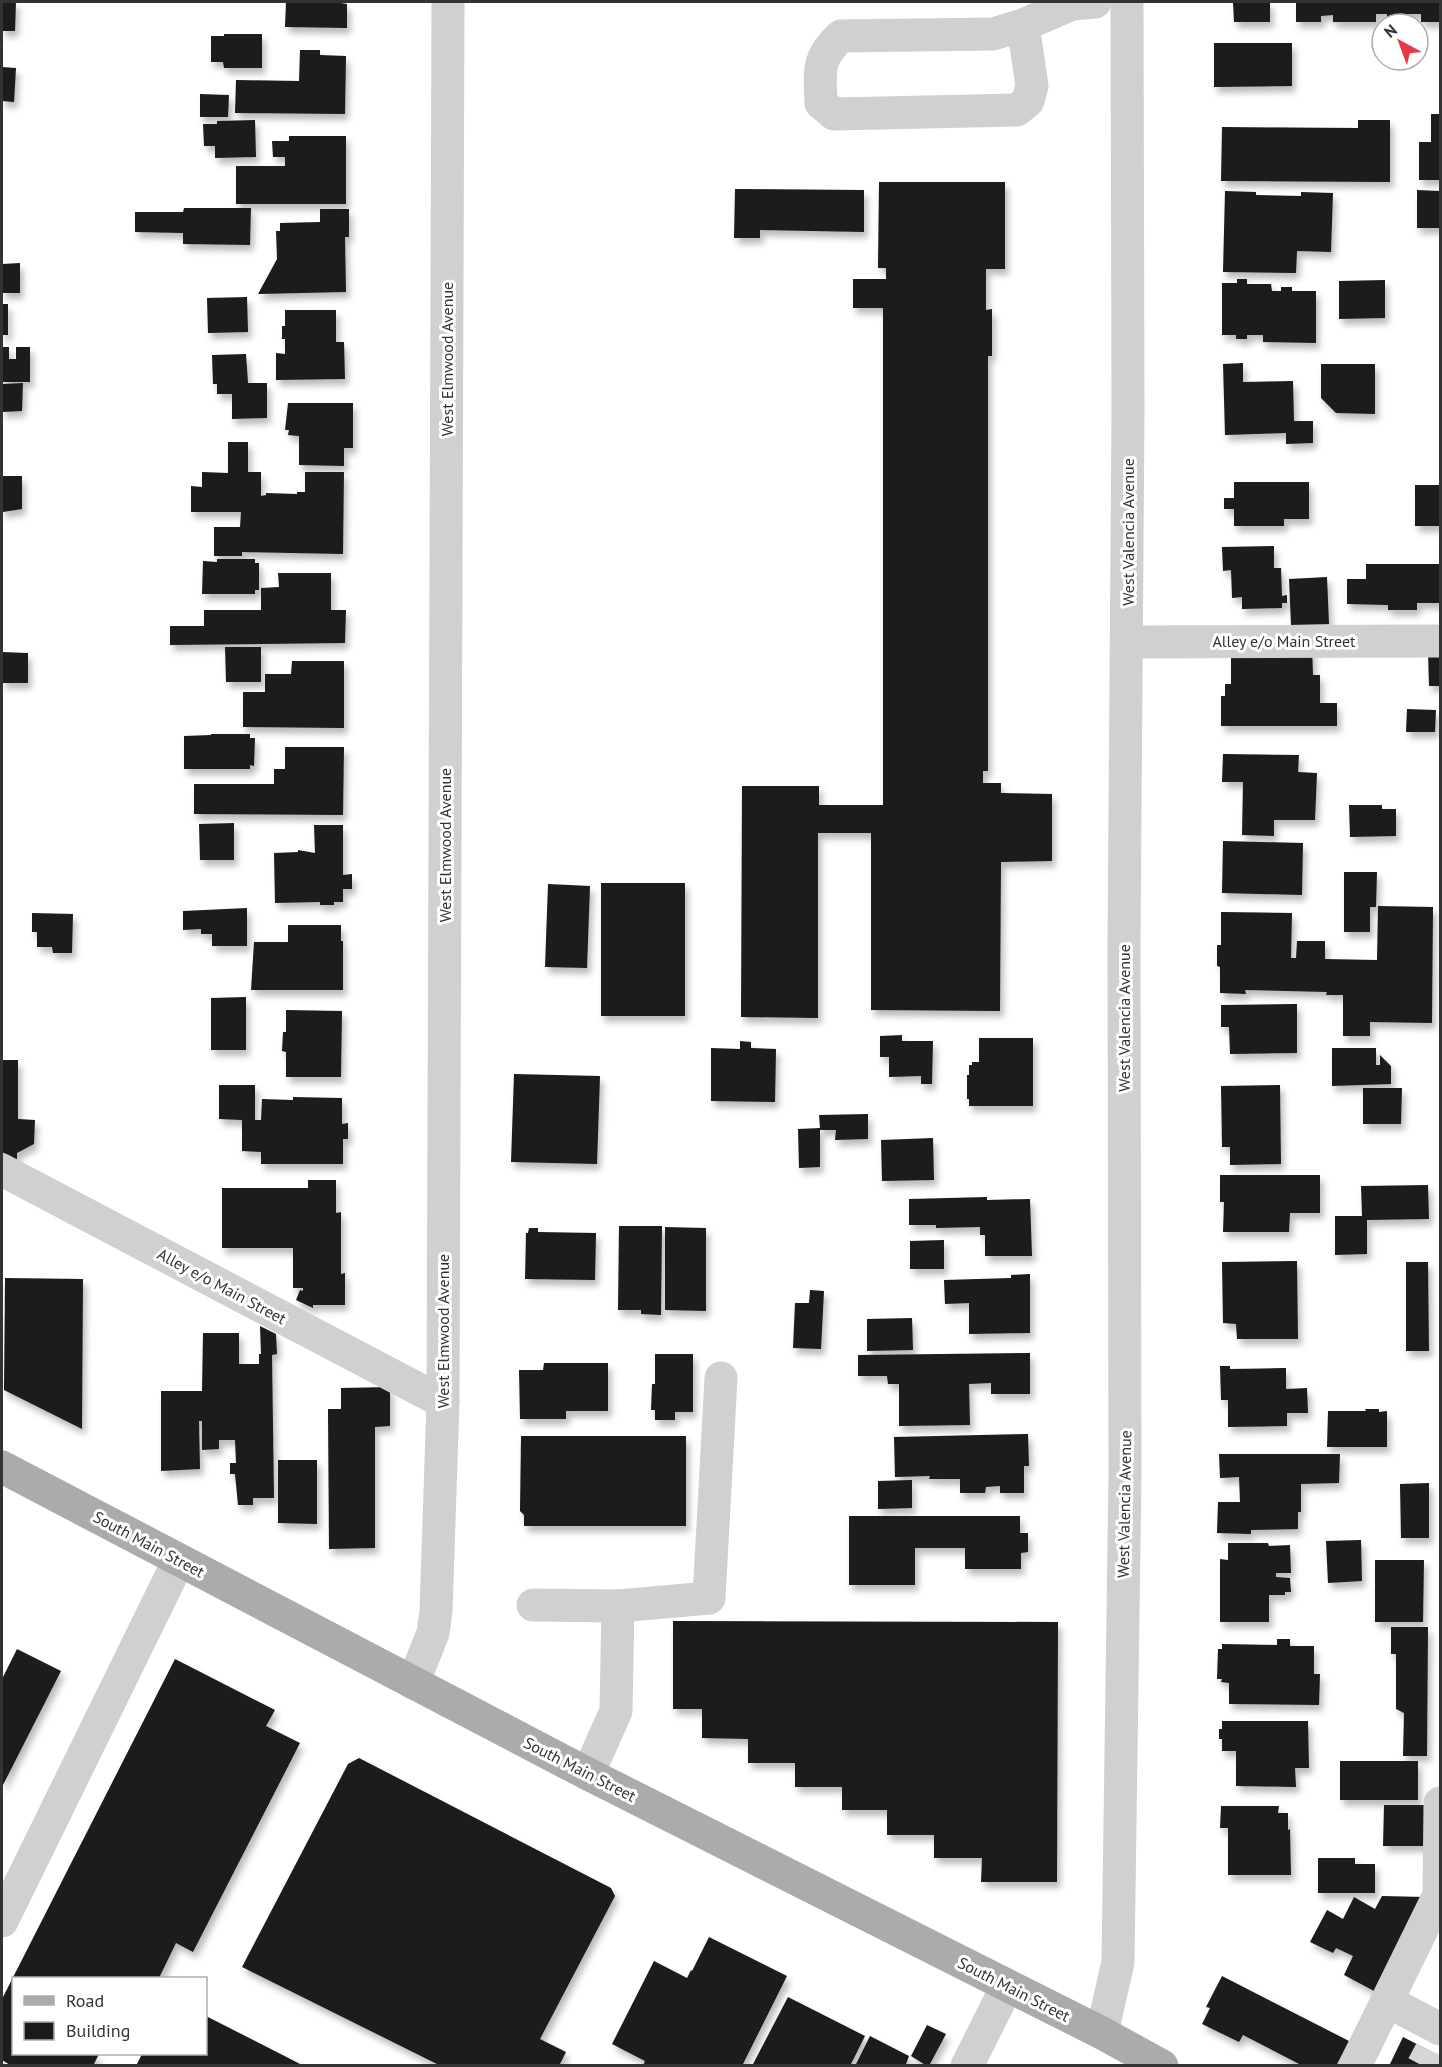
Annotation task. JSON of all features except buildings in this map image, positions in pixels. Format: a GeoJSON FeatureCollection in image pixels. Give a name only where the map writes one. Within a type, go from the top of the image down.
{"type":"FeatureCollection","features":[{"type":"Feature","properties":{"kind":"main road","name":"South Main Street"},"geometry":{"type":"LineString","coordinates":[[2,1467],[588,1774],[1102,2033],[1162,2066]]}},
{"type":"Feature","properties":{"kind":"street","name":"West Elmwood Avenue"},"geometry":{"type":"LineString","coordinates":[[413,1683],[433,1633],[436,1611],[443,1402],[448,2]]}},
{"type":"Feature","properties":{"kind":"street"},"geometry":{"type":"LineString","coordinates":[[1023,25],[1032,86],[1028,101],[1017,110],[834,114],[821,103],[820,67],[828,49],[841,36],[993,34],[1023,25],[1072,4],[1095,2]]}},
{"type":"Feature","properties":{"kind":"street","name":"West Valencia Avenue"},"geometry":{"type":"LineString","coordinates":[[1102,2033],[1118,1962],[1125,1474],[1124,934],[1128,400],[1126,2]]}},
{"type":"Feature","properties":{"kind":"street","name":"Alley e/o Main Street"},"geometry":{"type":"LineString","coordinates":[[1127,642],[1440,641]]}},
{"type":"Feature","properties":{"kind":"street","name":"Alley e/o Main Street"},"geometry":{"type":"LineString","coordinates":[[2,1170],[443,1402]]}},
{"type":"Feature","properties":{"kind":"street"},"geometry":{"type":"LineString","coordinates":[[533,1605],[618,1606],[709,1598],[721,1378]]}},
{"type":"Feature","properties":{"kind":"street"},"geometry":{"type":"LineString","coordinates":[[2,1921],[179,1560]]}},
{"type":"Feature","properties":{"kind":"street"},"geometry":{"type":"LineString","coordinates":[[588,1774],[616,1711],[618,1606]]}},
{"type":"Feature","properties":{"kind":"street"},"geometry":{"type":"LineString","coordinates":[[1355,2066],[1440,1895],[1440,1803]]}},
{"type":"Feature","properties":{"kind":"street"},"geometry":{"type":"LineString","coordinates":[[967,2066],[1007,1986]]}},
{"type":"Feature","properties":{"kind":"street"},"geometry":{"type":"LineString","coordinates":[[1387,2001],[1437,2038]]}},
{"type":"Feature","properties":{"kind":"tunnel"},"geometry":{"type":"LineString","coordinates":[[1423,2066],[1431,2051]]}}]}
